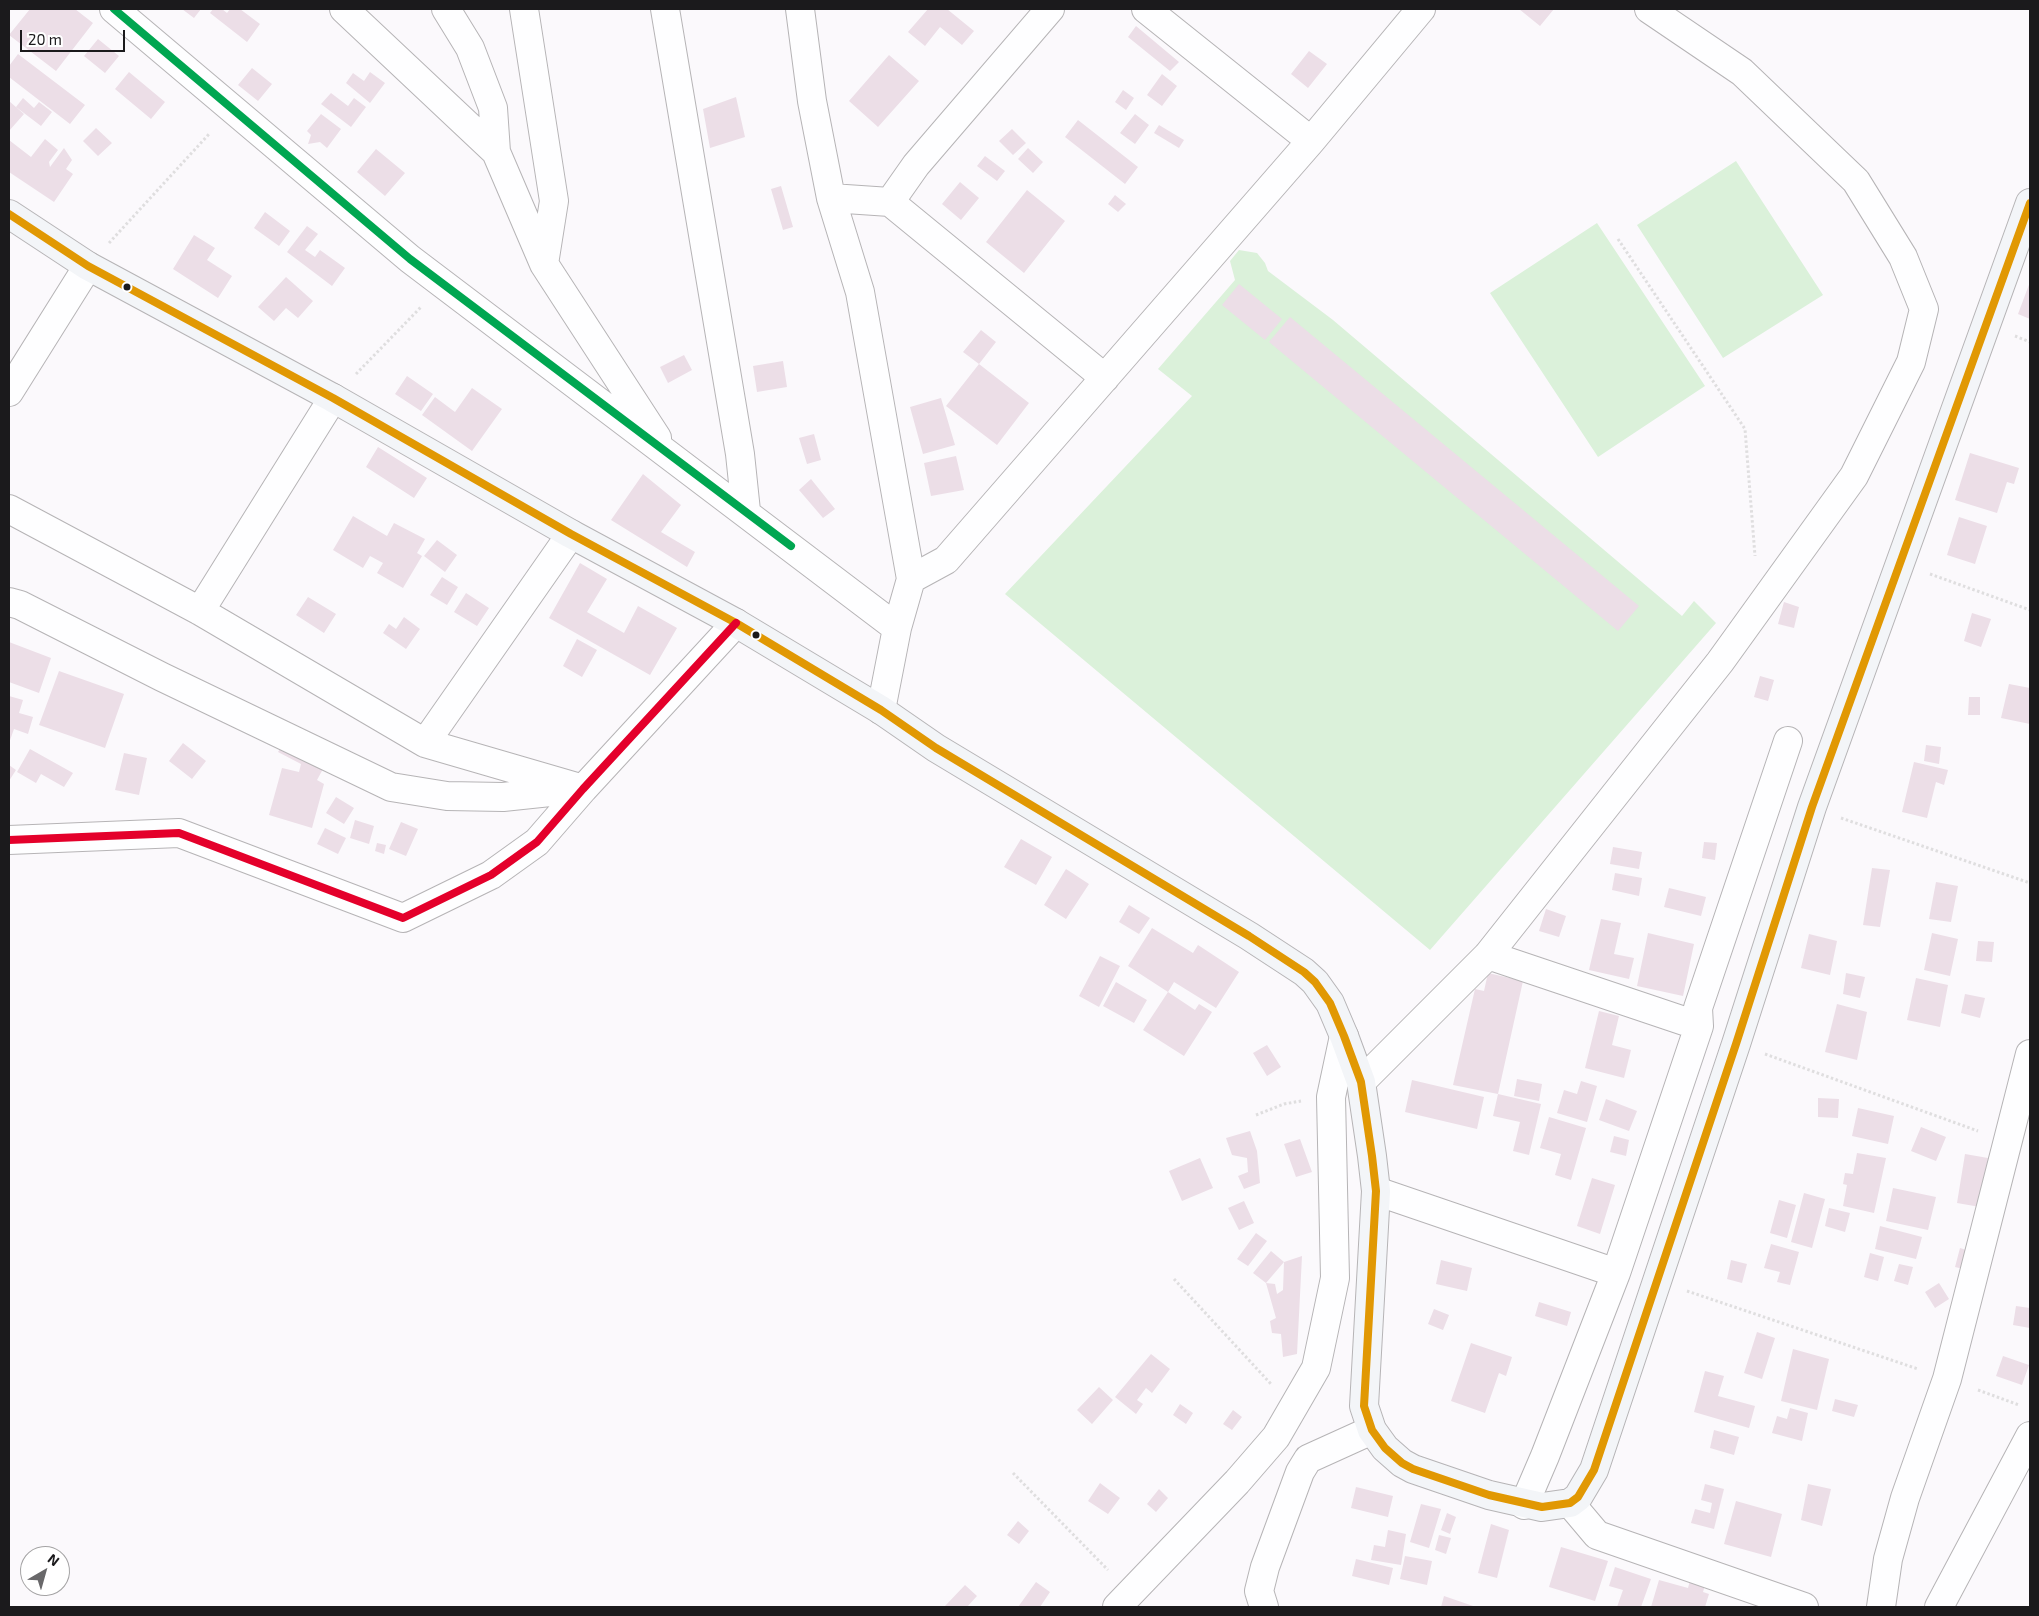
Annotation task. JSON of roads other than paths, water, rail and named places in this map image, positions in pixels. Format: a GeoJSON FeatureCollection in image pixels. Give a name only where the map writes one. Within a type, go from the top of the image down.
{"type":"FeatureCollection","features":[{"type":"Feature","properties":{"kind":"main road"},"geometry":{"type":"LineString","coordinates":[[9,214],[88,266],[333,398],[570,534],[736,623],[881,710],[936,748],[1250,936],[1304,972],[1315,982],[1330,1003],[1361,1082],[1376,1191],[1364,1406],[1372,1430],[1396,1458],[1413,1469],[1524,1505],[1542,1508],[1570,1503],[1586,1487],[1594,1470],[1655,1281],[1736,1044],[1812,808],[2030,203]]}},
{"type":"Feature","properties":{"kind":"street"},"geometry":{"type":"LineString","coordinates":[[114,9],[403,253],[746,511],[897,628]]}},
{"type":"Feature","properties":{"kind":"street"},"geometry":{"type":"LineString","coordinates":[[344,9],[496,152]]}},
{"type":"Feature","properties":{"kind":"street"},"geometry":{"type":"LineString","coordinates":[[446,9],[470,48],[493,108],[496,152],[544,264],[668,454]]}},
{"type":"Feature","properties":{"kind":"street"},"geometry":{"type":"LineString","coordinates":[[524,9],[554,200],[544,264]]}},
{"type":"Feature","properties":{"kind":"street"},"geometry":{"type":"LineString","coordinates":[[665,9],[740,454],[746,511]]}},
{"type":"Feature","properties":{"kind":"street"},"geometry":{"type":"LineString","coordinates":[[800,9],[812,101],[831,198],[860,292],[911,578],[897,628],[881,710]]}},
{"type":"Feature","properties":{"kind":"street"},"geometry":{"type":"LineString","coordinates":[[890,202],[916,165],[1050,9]]}},
{"type":"Feature","properties":{"kind":"street"},"geometry":{"type":"LineString","coordinates":[[1146,9],[1312,141]]}},
{"type":"Feature","properties":{"kind":"street"},"geometry":{"type":"LineString","coordinates":[[911,578],[946,560],[1312,141],[1421,9]]}},
{"type":"Feature","properties":{"kind":"street"},"geometry":{"type":"LineString","coordinates":[[1361,1082],[1488,955],[1720,662],[1854,476],[1911,362],[1924,309],[1903,257],[1856,181],[1742,72],[1649,9]]}},
{"type":"Feature","properties":{"kind":"street"},"geometry":{"type":"LineString","coordinates":[[831,198],[890,202],[1105,378]]}},
{"type":"Feature","properties":{"kind":"street"},"geometry":{"type":"LineString","coordinates":[[9,392],[88,266]]}},
{"type":"Feature","properties":{"kind":"street"},"geometry":{"type":"LineString","coordinates":[[200,612],[333,398]]}},
{"type":"Feature","properties":{"kind":"street"},"geometry":{"type":"LineString","coordinates":[[9,509],[200,612],[425,743],[583,789]]}},
{"type":"Feature","properties":{"kind":"street"},"geometry":{"type":"LineString","coordinates":[[425,743],[570,534]]}},
{"type":"Feature","properties":{"kind":"street"},"geometry":{"type":"LineString","coordinates":[[9,602],[20,605],[162,677],[391,787],[447,796],[503,797],[583,789]]}},
{"type":"Feature","properties":{"kind":"street"},"geometry":{"type":"LineString","coordinates":[[9,840],[179,833],[403,918],[491,874],[537,842],[583,789],[736,623]]}},
{"type":"Feature","properties":{"kind":"street"},"geometry":{"type":"LineString","coordinates":[[1524,1505],[1546,1456],[1616,1273],[1699,1026],[1698,1008],[1788,741]]}},
{"type":"Feature","properties":{"kind":"street"},"geometry":{"type":"LineString","coordinates":[[1488,955],[1699,1026]]}},
{"type":"Feature","properties":{"kind":"street"},"geometry":{"type":"LineString","coordinates":[[1124,1600],[1237,1482],[1276,1437],[1316,1368],[1335,1278],[1331,1097],[1344,1036]]}},
{"type":"Feature","properties":{"kind":"street"},"geometry":{"type":"LineString","coordinates":[[1881,1607],[1888,1559],[1905,1498],[1947,1379],[2030,1054]]}},
{"type":"Feature","properties":{"kind":"street"},"geometry":{"type":"LineString","coordinates":[[1376,1191],[1616,1273]]}},
{"type":"Feature","properties":{"kind":"street"},"geometry":{"type":"LineString","coordinates":[[1264,1607],[1259,1591],[1265,1566],[1300,1472],[1308,1459],[1372,1430]]}},
{"type":"Feature","properties":{"kind":"street"},"geometry":{"type":"LineString","coordinates":[[1939,1607],[2030,1436]]}},
{"type":"Feature","properties":{"kind":"street"},"geometry":{"type":"LineString","coordinates":[[1570,1503],[1597,1535],[1804,1607]]}}]}
